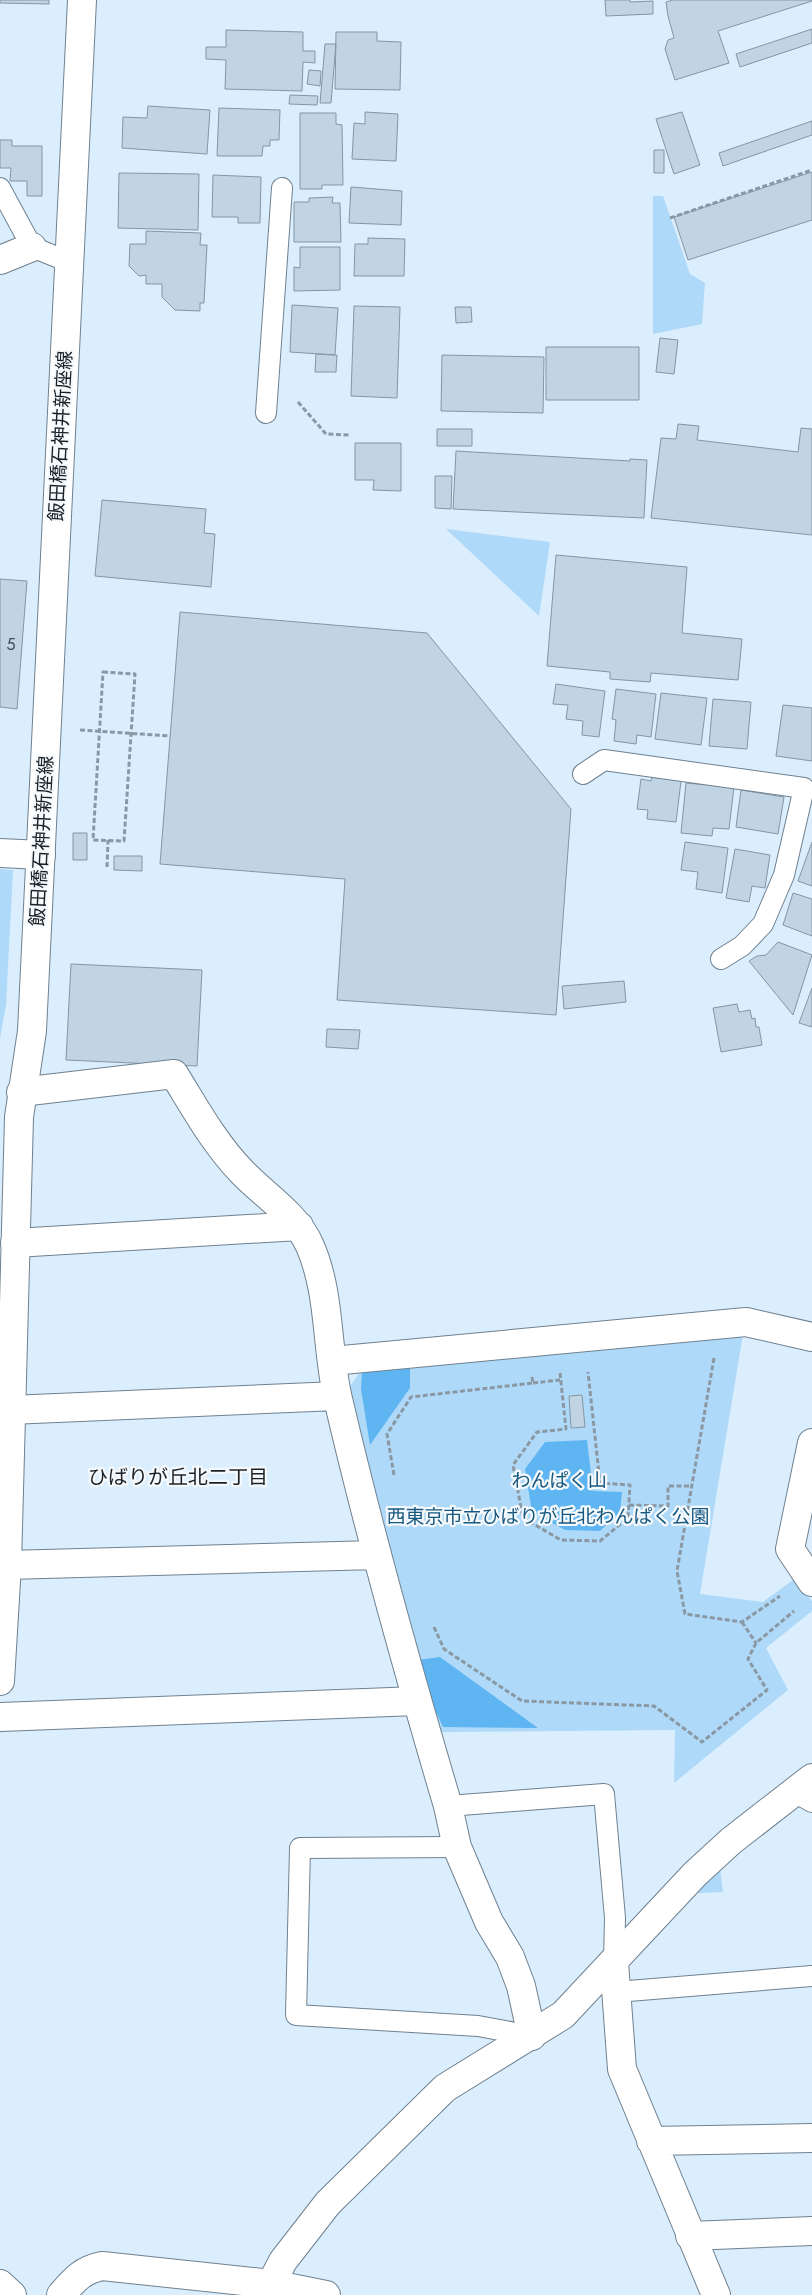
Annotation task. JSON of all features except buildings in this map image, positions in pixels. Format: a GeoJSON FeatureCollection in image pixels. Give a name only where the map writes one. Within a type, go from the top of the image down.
{"type":"FeatureCollection","features":[{"type":"Feature","properties":{"kind":"street","name":"飯田橋石神井新座線"},"geometry":{"type":"LineString","coordinates":[[0,1681],[7,1565],[10,1410],[21,1092],[32,1031],[82,0]]}},
{"type":"Feature","properties":{"kind":"street"},"geometry":{"type":"LineString","coordinates":[[0,260],[32,247]]}},
{"type":"Feature","properties":{"kind":"street"},"geometry":{"type":"LineString","coordinates":[[0,853],[41,855]]}},
{"type":"Feature","properties":{"kind":"street"},"geometry":{"type":"LineString","coordinates":[[21,1092],[174,1074],[218,1143],[242,1172],[299,1226],[310,1246],[322,1284],[337,1396],[376,1555],[448,1806],[457,1847],[489,1922],[510,1957],[520,1986],[532,2036]]}},
{"type":"Feature","properties":{"kind":"street"},"geometry":{"type":"LineString","coordinates":[[15,1243],[299,1226]]}},
{"type":"Feature","properties":{"kind":"street"},"geometry":{"type":"LineString","coordinates":[[332,1362],[746,1322],[812,1337]]}},
{"type":"Feature","properties":{"kind":"street"},"geometry":{"type":"LineString","coordinates":[[10,1410],[337,1396]]}},
{"type":"Feature","properties":{"kind":"street"},"geometry":{"type":"LineString","coordinates":[[810,1579],[790,1549],[812,1443]]}},
{"type":"Feature","properties":{"kind":"street"},"geometry":{"type":"LineString","coordinates":[[7,1565],[376,1555]]}},
{"type":"Feature","properties":{"kind":"street"},"geometry":{"type":"LineString","coordinates":[[0,1717],[417,1701]]}},
{"type":"Feature","properties":{"kind":"street"},"geometry":{"type":"LineString","coordinates":[[268,2291],[283,2261],[328,2203],[445,2088],[532,2036],[563,2014],[695,1874],[731,1841],[806,1791]]}},
{"type":"Feature","properties":{"kind":"street"},"geometry":{"type":"LineString","coordinates":[[614,1962],[622,2069],[716,2295]]}},
{"type":"Feature","properties":{"kind":"street"},"geometry":{"type":"LineString","coordinates":[[651,2141],[812,2138]]}},
{"type":"Feature","properties":{"kind":"street"},"geometry":{"type":"LineString","coordinates":[[690,2236],[812,2230]]}},
{"type":"Feature","properties":{"kind":"street"},"geometry":{"type":"LineString","coordinates":[[60,2295],[76,2277],[88,2269],[102,2266],[268,2291],[326,2295]]}},
{"type":"Feature","properties":{"kind":"street"},"geometry":{"type":"LineString","coordinates":[[0,2284],[12,2295]]}},
{"type":"Feature","properties":{"kind":"lane"},"geometry":{"type":"LineString","coordinates":[[0,188],[32,247],[69,262]]}},
{"type":"Feature","properties":{"kind":"lane"},"geometry":{"type":"LineString","coordinates":[[266,414],[282,188]]}},
{"type":"Feature","properties":{"kind":"lane"},"geometry":{"type":"LineString","coordinates":[[583,774],[604,760],[804,788],[784,875],[763,924],[742,946],[721,959]]}},
{"type":"Feature","properties":{"kind":"lane"},"geometry":{"type":"LineString","coordinates":[[448,1806],[604,1794],[615,1918],[614,1962]]}},
{"type":"Feature","properties":{"kind":"lane"},"geometry":{"type":"LineString","coordinates":[[457,1847],[300,1848],[296,2015],[478,2026],[532,2036]]}},
{"type":"Feature","properties":{"kind":"lane"},"geometry":{"type":"LineString","coordinates":[[616,1992],[812,1976]]}},
{"type":"Feature","properties":{"kind":"path"},"geometry":{"type":"LineString","coordinates":[[670,218],[812,170]]}},
{"type":"Feature","properties":{"kind":"path"},"geometry":{"type":"LineString","coordinates":[[296,400],[326,434],[349,435]]}},
{"type":"Feature","properties":{"kind":"path"},"geometry":{"type":"LineString","coordinates":[[103,672],[135,674],[124,841],[108,840],[93,840],[103,672]]}},
{"type":"Feature","properties":{"kind":"path"},"geometry":{"type":"LineString","coordinates":[[72,729],[170,736]]}},
{"type":"Feature","properties":{"kind":"path"},"geometry":{"type":"LineString","coordinates":[[107,867],[108,840]]}},
{"type":"Feature","properties":{"kind":"path"},"geometry":{"type":"LineString","coordinates":[[556,1340],[566,1429],[537,1432],[513,1465],[523,1518],[561,1540],[600,1541],[628,1518],[630,1485],[600,1483],[588,1369]]}},
{"type":"Feature","properties":{"kind":"path"},"geometry":{"type":"LineString","coordinates":[[527,1342],[533,1383]]}},
{"type":"Feature","properties":{"kind":"path"},"geometry":{"type":"LineString","coordinates":[[715,1351],[677,1572],[684,1614],[742,1622],[810,1579]]}},
{"type":"Feature","properties":{"kind":"path"},"geometry":{"type":"LineString","coordinates":[[395,1480],[387,1434],[411,1397],[560,1380]]}},
{"type":"Feature","properties":{"kind":"path"},"geometry":{"type":"LineString","coordinates":[[629,1505],[668,1506],[668,1486],[692,1486]]}},
{"type":"Feature","properties":{"kind":"path"},"geometry":{"type":"LineString","coordinates":[[432,1622],[444,1649],[522,1701],[654,1706],[702,1742],[767,1690],[748,1659],[756,1643],[798,1608]]}},
{"type":"Feature","properties":{"kind":"path"},"geometry":{"type":"LineString","coordinates":[[742,1622],[756,1643]]}},
{"type":"Feature","properties":{"kind":"green space"},"geometry":{"type":"Polygon","coordinates":[[[653,196],[663,196],[690,274],[705,283],[702,324],[653,334],[653,196]]]}},
{"type":"Feature","properties":{"kind":"green space"},"geometry":{"type":"Polygon","coordinates":[[[446,529],[550,542],[539,616],[446,529]]]}},
{"type":"Feature","properties":{"kind":"green space"},"geometry":{"type":"Polygon","coordinates":[[[0,869],[13,870],[6,1005],[0,1038],[0,869]]]}},
{"type":"Feature","properties":{"kind":"green space","name":"西東京市立ひばりが丘北わんぱく公園"},"geometry":{"type":"Polygon","coordinates":[[[743,1334],[700,1594],[763,1602],[793,1580],[812,1601],[812,1611],[766,1648],[788,1690],[674,1783],[675,1730],[438,1732],[348,1389],[362,1369],[743,1334]]]}},
{"type":"Feature","properties":{"kind":"green space"},"geometry":{"type":"Polygon","coordinates":[[[410,1365],[410,1388],[370,1445],[361,1389],[362,1370],[410,1365]]]}},
{"type":"Feature","properties":{"kind":"green space","name":"わんぱく山"},"geometry":{"type":"Polygon","coordinates":[[[587,1440],[593,1491],[622,1492],[620,1512],[600,1531],[565,1530],[532,1512],[525,1469],[545,1442],[587,1440]]]}},
{"type":"Feature","properties":{"kind":"green space"},"geometry":{"type":"Polygon","coordinates":[[[440,1657],[538,1728],[443,1727],[428,1695],[418,1660],[440,1657]]]}},
{"type":"Feature","properties":{"kind":"green space"},"geometry":{"type":"Polygon","coordinates":[[[718,1854],[723,1892],[681,1894],[718,1854]]]}},
{"type":"Feature","properties":{"kind":"district","name":"ひばりが丘北二丁目"},"geometry":{"type":"Point","coordinates":[178,1477]}}]}
